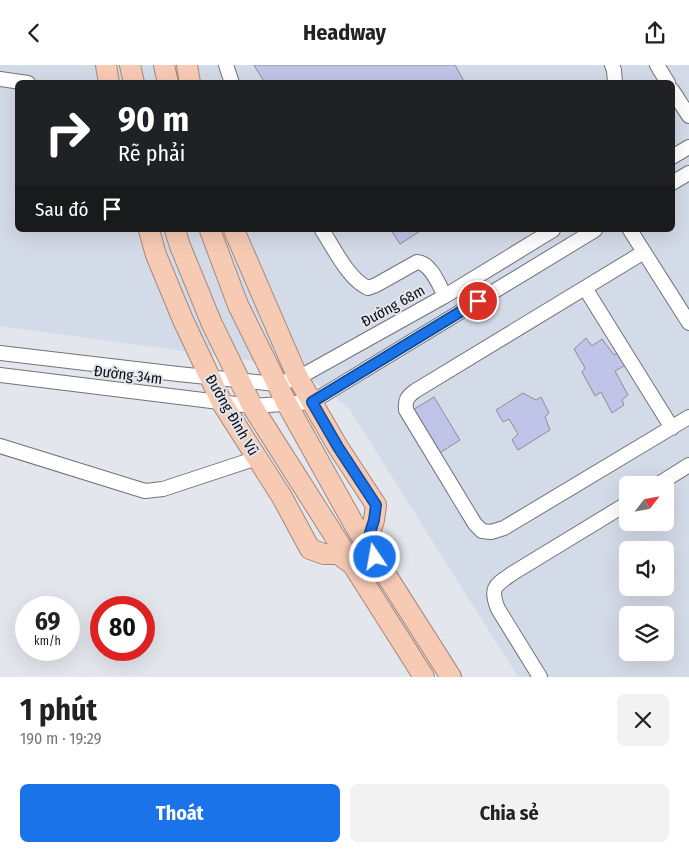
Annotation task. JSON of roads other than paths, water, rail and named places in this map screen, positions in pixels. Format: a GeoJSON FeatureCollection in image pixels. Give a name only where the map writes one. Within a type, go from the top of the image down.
{"type":"FeatureCollection","features":[{"type":"Feature","properties":{"kind":"highway"},"geometry":{"type":"LineString","coordinates":[[106,65],[108,80]]}},
{"type":"Feature","properties":{"kind":"highway"},"geometry":{"type":"LineString","coordinates":[[130,65],[133,80]]}},
{"type":"Feature","properties":{"kind":"highway"},"geometry":{"type":"LineString","coordinates":[[164,65],[167,80]]}},
{"type":"Feature","properties":{"kind":"highway"},"geometry":{"type":"LineString","coordinates":[[187,65],[190,80]]}},
{"type":"Feature","properties":{"kind":"highway","name":"Đường Đình Vũ"},"geometry":{"type":"LineString","coordinates":[[150,232],[156,255],[183,320],[222,403],[282,497],[310,549],[338,555],[353,566]]}},
{"type":"Feature","properties":{"kind":"highway","name":"Đường Đình Vũ"},"geometry":{"type":"LineString","coordinates":[[176,232],[212,324],[252,406],[424,677]]}},
{"type":"Feature","properties":{"kind":"highway"},"geometry":{"type":"LineString","coordinates":[[211,232],[238,305],[276,384],[355,525],[451,677]]}},
{"type":"Feature","properties":{"kind":"highway"},"geometry":{"type":"LineString","coordinates":[[235,232],[298,378],[338,447],[376,505],[369,536],[375,557]]}},
{"type":"Feature","properties":{"kind":"street"},"geometry":{"type":"LineString","coordinates":[[226,65],[231,80]]}},
{"type":"Feature","properties":{"kind":"street"},"geometry":{"type":"LineString","coordinates":[[612,65],[615,80]]}},
{"type":"Feature","properties":{"kind":"street"},"geometry":{"type":"LineString","coordinates":[[657,65],[666,80]]}},
{"type":"Feature","properties":{"kind":"street"},"geometry":{"type":"LineString","coordinates":[[0,79],[15,81]]}},
{"type":"Feature","properties":{"kind":"street"},"geometry":{"type":"LineString","coordinates":[[675,95],[689,117]]}},
{"type":"Feature","properties":{"kind":"street"},"geometry":{"type":"LineString","coordinates":[[675,155],[689,147]]}},
{"type":"Feature","properties":{"kind":"street"},"geometry":{"type":"LineString","coordinates":[[675,181],[689,173]]}},
{"type":"Feature","properties":{"kind":"street"},"geometry":{"type":"LineString","coordinates":[[323,232],[351,275],[362,285],[368,288],[376,285],[417,262],[430,270],[445,296]]}},
{"type":"Feature","properties":{"kind":"street","name":"Đường 68m"},"geometry":{"type":"LineString","coordinates":[[0,353],[276,384],[298,378],[445,296],[550,232]]}},
{"type":"Feature","properties":{"kind":"street"},"geometry":{"type":"LineString","coordinates":[[312,402],[591,232]]}},
{"type":"Feature","properties":{"kind":"street"},"geometry":{"type":"LineString","coordinates":[[631,232],[689,323]]}},
{"type":"Feature","properties":{"kind":"street"},"geometry":{"type":"LineString","coordinates":[[644,252],[415,391],[405,401],[406,410],[470,516],[482,531],[491,532],[504,528],[689,417]]}},
{"type":"Feature","properties":{"kind":"street"},"geometry":{"type":"LineString","coordinates":[[585,287],[672,427]]}},
{"type":"Feature","properties":{"kind":"street","name":"Đường 34m"},"geometry":{"type":"LineString","coordinates":[[0,375],[252,406],[312,402]]}},
{"type":"Feature","properties":{"kind":"street"},"geometry":{"type":"LineString","coordinates":[[0,446],[145,491],[163,489],[256,458]]}},
{"type":"Feature","properties":{"kind":"street"},"geometry":{"type":"LineString","coordinates":[[671,476],[689,465]]}},
{"type":"Feature","properties":{"kind":"street"},"geometry":{"type":"LineString","coordinates":[[540,677],[498,609],[494,597],[494,589],[513,573],[619,508]]}}]}
